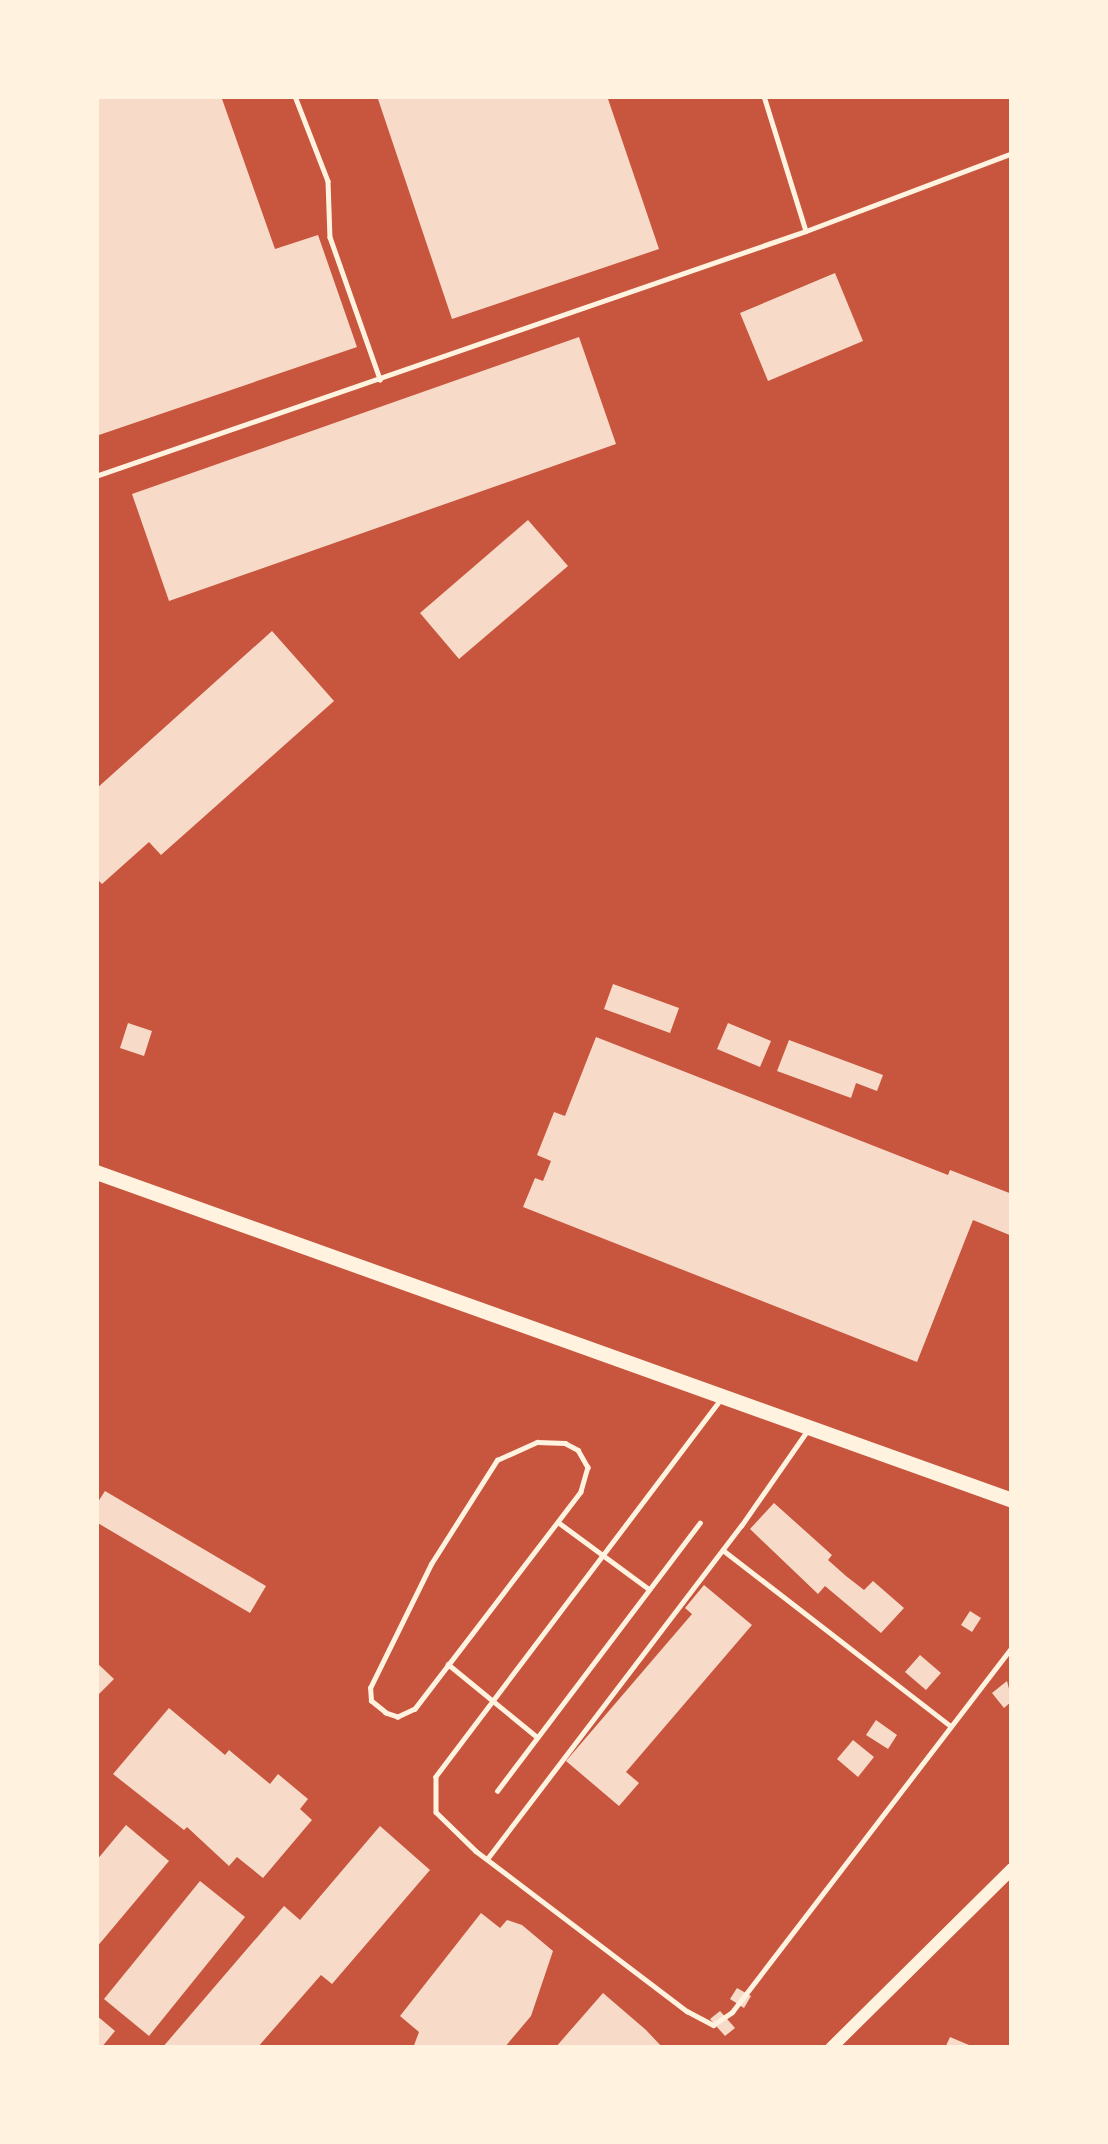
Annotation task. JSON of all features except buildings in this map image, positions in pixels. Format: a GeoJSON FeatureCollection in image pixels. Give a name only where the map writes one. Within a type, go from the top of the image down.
{"type":"FeatureCollection","features":[{"type":"Feature","properties":{"kind":"main road"},"geometry":{"type":"LineString","coordinates":[[96,1172],[1012,1500]]}},
{"type":"Feature","properties":{"kind":"street"},"geometry":{"type":"LineString","coordinates":[[831,2048],[1012,1869]]}},
{"type":"Feature","properties":{"kind":"lane"},"geometry":{"type":"LineString","coordinates":[[295,96],[328,181],[330,237],[380,379]]}},
{"type":"Feature","properties":{"kind":"lane"},"geometry":{"type":"LineString","coordinates":[[764,96],[806,232]]}},
{"type":"Feature","properties":{"kind":"lane"},"geometry":{"type":"LineString","coordinates":[[96,476],[806,232],[1012,153]]}},
{"type":"Feature","properties":{"kind":"lane"},"geometry":{"type":"LineString","coordinates":[[723,1396],[448,1757],[432,1800],[445,1824],[687,2012],[713,2025],[732,2012],[1012,1647]]}},
{"type":"Feature","properties":{"kind":"lane"},"geometry":{"type":"LineString","coordinates":[[487,1859],[723,1550],[810,1427]]}},
{"type":"Feature","properties":{"kind":"lane"},"geometry":{"type":"LineString","coordinates":[[537,1442],[565,1443],[578,1450],[587,1474],[558,1522],[448,1664],[406,1716],[386,1712],[371,1700],[375,1674],[431,1564],[497,1460],[537,1442]]}},
{"type":"Feature","properties":{"kind":"lane"},"geometry":{"type":"LineString","coordinates":[[558,1522],[649,1589]]}},
{"type":"Feature","properties":{"kind":"lane"},"geometry":{"type":"LineString","coordinates":[[497,1791],[700,1523]]}},
{"type":"Feature","properties":{"kind":"lane"},"geometry":{"type":"LineString","coordinates":[[723,1550],[951,1726]]}},
{"type":"Feature","properties":{"kind":"lane"},"geometry":{"type":"LineString","coordinates":[[448,1664],[538,1737]]}}]}
